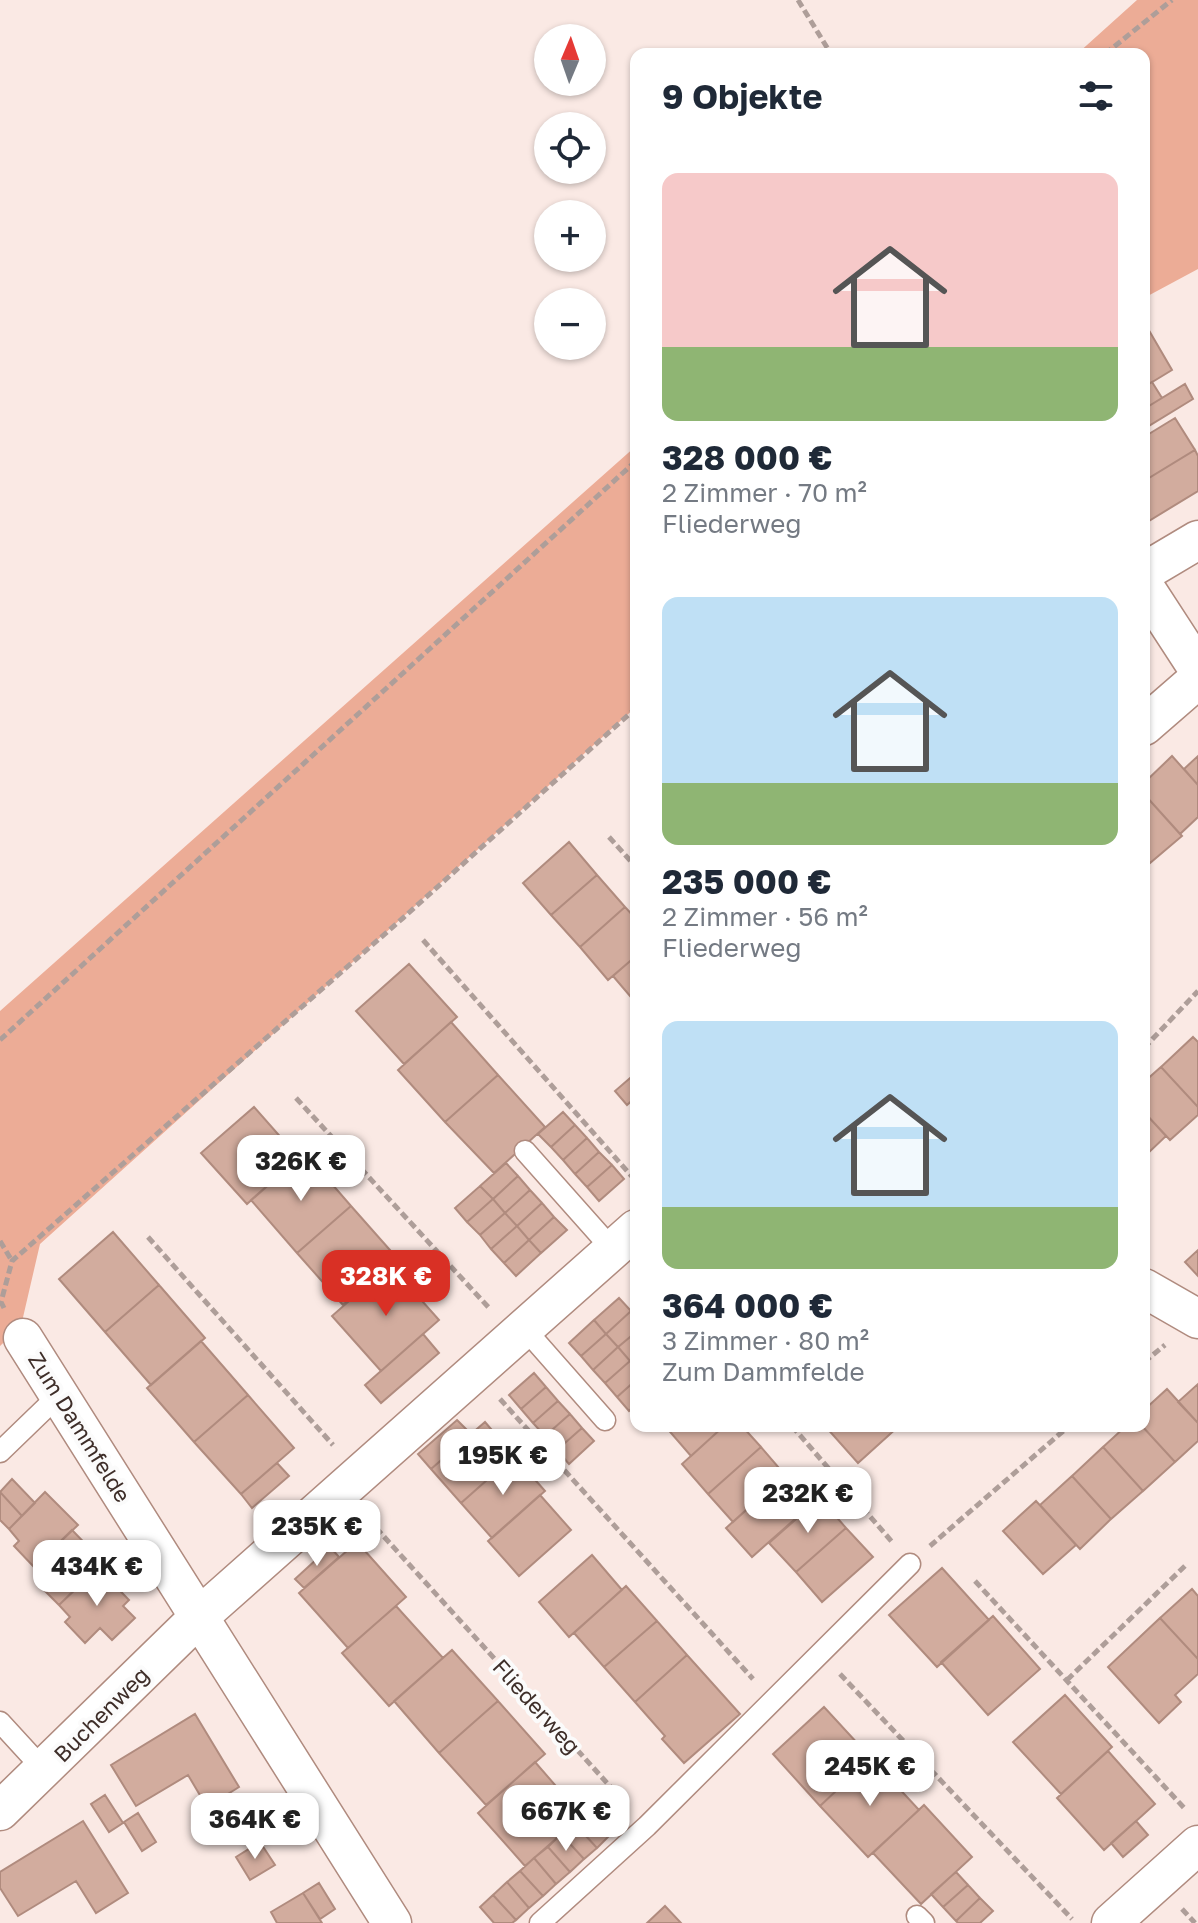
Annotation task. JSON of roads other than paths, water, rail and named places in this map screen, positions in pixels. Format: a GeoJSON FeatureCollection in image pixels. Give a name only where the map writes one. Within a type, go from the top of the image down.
{"type":"FeatureCollection","features":[{"type":"Feature","properties":{"kind":"street"},"geometry":{"type":"LineString","coordinates":[[1150,568],[1198,540]]}},
{"type":"Feature","properties":{"kind":"street"},"geometry":{"type":"LineString","coordinates":[[1150,595],[1198,669]]}},
{"type":"Feature","properties":{"kind":"street"},"geometry":{"type":"LineString","coordinates":[[1150,721],[1198,679]]}},
{"type":"Feature","properties":{"kind":"street"},"geometry":{"type":"LineString","coordinates":[[200,1616],[520,1332],[627,1243]]}},
{"type":"Feature","properties":{"kind":"street"},"geometry":{"type":"LineString","coordinates":[[1150,1291],[1198,1319]]}},
{"type":"Feature","properties":{"kind":"street","name":"Zum Dammfelde"},"geometry":{"type":"LineString","coordinates":[[23,1338],[392,1923]]}},
{"type":"Feature","properties":{"kind":"street","name":"Buchenweg"},"geometry":{"type":"LineString","coordinates":[[0,1811],[200,1616]]}},
{"type":"Feature","properties":{"kind":"street"},"geometry":{"type":"LineString","coordinates":[[1111,1923],[1193,1828]]}},
{"type":"Feature","properties":{"kind":"lane"},"geometry":{"type":"LineString","coordinates":[[525,1151],[627,1243]]}},
{"type":"Feature","properties":{"kind":"lane"},"geometry":{"type":"LineString","coordinates":[[520,1332],[605,1420]]}},
{"type":"Feature","properties":{"kind":"lane"},"geometry":{"type":"LineString","coordinates":[[0,1452],[59,1395]]}},
{"type":"Feature","properties":{"kind":"lane"},"geometry":{"type":"LineString","coordinates":[[540,1923],[647,1826],[910,1564]]}},
{"type":"Feature","properties":{"kind":"lane"},"geometry":{"type":"LineString","coordinates":[[0,1722],[44,1770]]}}]}
